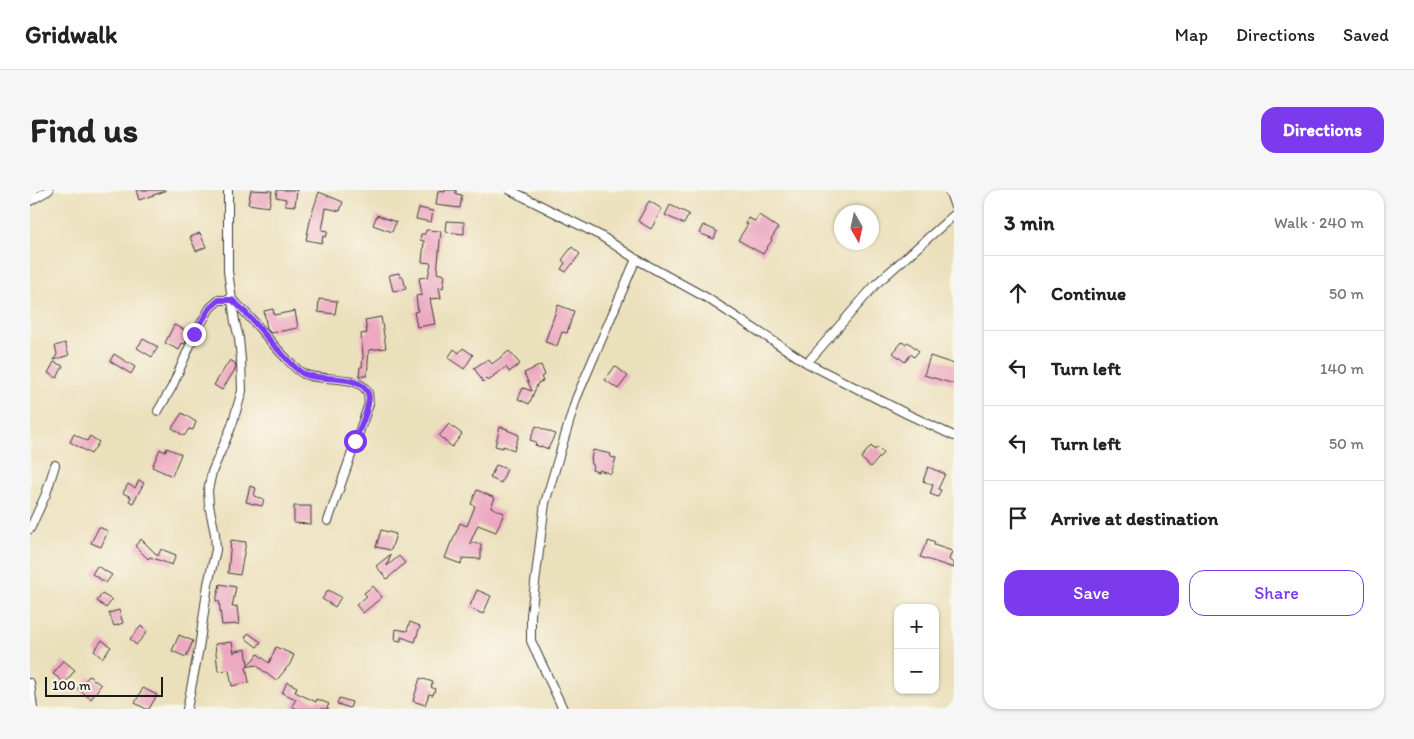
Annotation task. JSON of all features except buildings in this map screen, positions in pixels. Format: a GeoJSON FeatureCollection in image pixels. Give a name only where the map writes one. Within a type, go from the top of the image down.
{"type":"FeatureCollection","features":[{"type":"Feature","properties":{"kind":"street"},"geometry":{"type":"LineString","coordinates":[[30,201],[49,190]]}},
{"type":"Feature","properties":{"kind":"street"},"geometry":{"type":"LineString","coordinates":[[187,709],[199,648],[208,584],[216,550],[208,490],[212,472],[232,424],[242,391],[239,338],[228,271],[228,190]]}},
{"type":"Feature","properties":{"kind":"street"},"geometry":{"type":"LineString","coordinates":[[510,190],[601,236],[636,259],[707,298],[807,363],[954,436]]}},
{"type":"Feature","properties":{"kind":"street"},"geometry":{"type":"LineString","coordinates":[[949,190],[954,204]]}},
{"type":"Feature","properties":{"kind":"street"},"geometry":{"type":"LineString","coordinates":[[807,363],[876,284],[954,216]]}},
{"type":"Feature","properties":{"kind":"street"},"geometry":{"type":"LineString","coordinates":[[563,709],[531,641],[531,615],[545,502],[576,399],[636,259]]}},
{"type":"Feature","properties":{"kind":"street"},"geometry":{"type":"LineString","coordinates":[[158,412],[172,387],[194,334],[210,308],[219,300],[232,300],[242,308],[266,338],[304,374],[355,383],[364,388],[368,394],[368,404],[328,521]]}},
{"type":"Feature","properties":{"kind":"street"},"geometry":{"type":"LineString","coordinates":[[30,529],[46,494],[55,465]]}},
{"type":"Feature","properties":{"kind":"street"},"geometry":{"type":"LineString","coordinates":[[30,683],[33,709]]}},
{"type":"Feature","properties":{"kind":"route"},"geometry":{"type":"LineString","coordinates":[[194,334],[210,308],[219,300],[232,300],[242,308],[266,338],[304,374],[319,378],[335,378],[355,383],[364,388],[368,394],[368,404],[355,441]]}}]}
